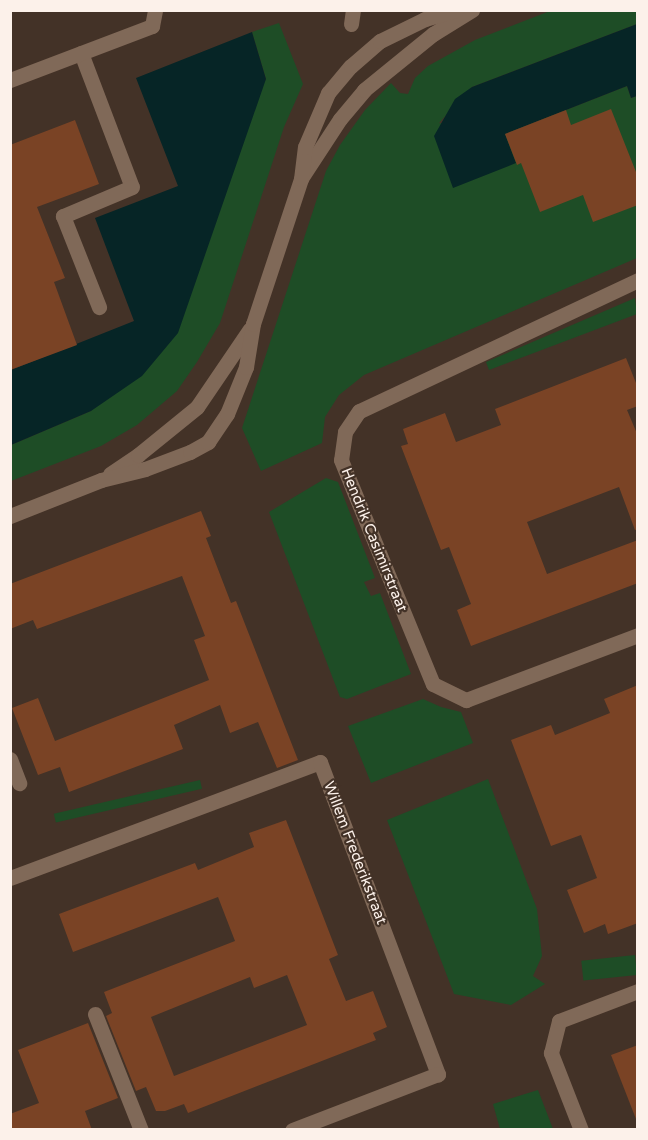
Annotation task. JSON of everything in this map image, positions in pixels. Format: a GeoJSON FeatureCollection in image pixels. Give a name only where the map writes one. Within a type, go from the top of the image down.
{"type":"FeatureCollection","features":[{"type":"Feature","properties":{"kind":"street"},"geometry":{"type":"LineString","coordinates":[[10,80],[152,26],[156,10]]}},
{"type":"Feature","properties":{"kind":"street"},"geometry":{"type":"LineString","coordinates":[[10,516],[101,480],[145,469],[190,452],[208,442],[227,414],[240,385],[246,367],[253,324],[301,179],[305,147],[328,93],[345,71],[373,46],[398,30],[457,10]]}},
{"type":"Feature","properties":{"kind":"street"},"geometry":{"type":"LineString","coordinates":[[301,179],[320,154],[340,119],[364,90],[433,33],[472,10]]}},
{"type":"Feature","properties":{"kind":"street"},"geometry":{"type":"LineString","coordinates":[[81,54],[132,187],[63,216],[99,307]]}},
{"type":"Feature","properties":{"kind":"street","name":"Hendrik Casimirstraat"},"geometry":{"type":"LineString","coordinates":[[638,280],[359,411],[345,432],[341,460],[433,684],[466,700],[638,635]]}},
{"type":"Feature","properties":{"kind":"street"},"geometry":{"type":"LineString","coordinates":[[101,480],[138,455],[197,407],[215,384],[253,324]]}},
{"type":"Feature","properties":{"kind":"street"},"geometry":{"type":"LineString","coordinates":[[10,759],[20,783]]}},
{"type":"Feature","properties":{"kind":"street","name":"Willem Frederikstraat"},"geometry":{"type":"LineString","coordinates":[[10,878],[320,762],[438,1074],[292,1130]]}},
{"type":"Feature","properties":{"kind":"street"},"geometry":{"type":"LineString","coordinates":[[581,1130],[551,1053],[559,1021],[638,991]]}},
{"type":"Feature","properties":{"kind":"street"},"geometry":{"type":"LineString","coordinates":[[95,1014],[141,1130]]}},
{"type":"Feature","properties":{"kind":"green space"},"geometry":{"type":"Polygon","coordinates":[[[550,11],[637,11],[637,24],[472,87],[439,123],[505,134],[627,86],[631,98],[637,96],[637,258],[364,375],[339,395],[325,417],[322,443],[261,471],[242,428],[326,171],[340,145],[365,110],[391,83],[400,93],[408,94],[415,78],[428,66],[475,40],[550,11]]]}},
{"type":"Feature","properties":{"kind":"green space"},"geometry":{"type":"Polygon","coordinates":[[[279,23],[303,84],[284,127],[220,323],[177,391],[137,425],[101,446],[11,481],[11,445],[91,411],[266,79],[252,32],[279,23]]]}},
{"type":"Feature","properties":{"kind":"green space"},"geometry":{"type":"Polygon","coordinates":[[[635,298],[637,314],[489,370],[486,362],[635,298]]]}},
{"type":"Feature","properties":{"kind":"green space"},"geometry":{"type":"Polygon","coordinates":[[[326,478],[338,482],[375,578],[364,582],[371,596],[380,593],[411,674],[347,699],[340,697],[269,512],[326,478]]]}},
{"type":"Feature","properties":{"kind":"green space"},"geometry":{"type":"Polygon","coordinates":[[[423,699],[461,712],[473,743],[371,783],[348,726],[423,699]]]}},
{"type":"Feature","properties":{"kind":"green space"},"geometry":{"type":"Polygon","coordinates":[[[488,779],[537,909],[542,956],[533,976],[545,984],[511,1005],[454,994],[387,820],[488,779]]]}},
{"type":"Feature","properties":{"kind":"green space"},"geometry":{"type":"Polygon","coordinates":[[[200,780],[202,789],[56,823],[54,814],[200,780]]]}},
{"type":"Feature","properties":{"kind":"green space"},"geometry":{"type":"Polygon","coordinates":[[[635,955],[637,975],[583,981],[581,961],[635,955]]]}},
{"type":"Feature","properties":{"kind":"green space"},"geometry":{"type":"Polygon","coordinates":[[[538,1090],[553,1129],[500,1129],[493,1104],[538,1090]]]}},
{"type":"Feature","properties":{"kind":"water"},"geometry":{"type":"Polygon","coordinates":[[[637,24],[637,96],[631,98],[627,86],[505,134],[516,163],[453,188],[434,136],[455,99],[472,87],[637,24]]]}},
{"type":"Feature","properties":{"kind":"water"},"geometry":{"type":"Polygon","coordinates":[[[252,32],[266,79],[178,333],[142,376],[91,411],[11,445],[11,370],[134,321],[95,218],[178,186],[136,78],[252,32]]]}},
{"type":"Feature","properties":{"kind":"building"},"geometry":{"type":"Polygon","coordinates":[[[611,109],[638,177],[638,205],[593,222],[583,195],[540,212],[521,163],[517,165],[505,134],[566,110],[571,125],[611,109]]]}},
{"type":"Feature","properties":{"kind":"building"},"geometry":{"type":"Polygon","coordinates":[[[75,120],[99,184],[37,207],[65,278],[54,282],[77,345],[10,370],[10,145],[75,120]]]}},
{"type":"Feature","properties":{"kind":"building"},"geometry":{"type":"Polygon","coordinates":[[[626,358],[638,388],[638,406],[627,410],[638,436],[638,529],[635,530],[619,487],[527,522],[547,574],[638,540],[638,583],[471,646],[457,610],[471,604],[449,547],[441,550],[401,446],[408,444],[403,429],[445,413],[456,442],[501,425],[495,409],[626,358]]]}},
{"type":"Feature","properties":{"kind":"building"},"geometry":{"type":"Polygon","coordinates":[[[201,511],[211,536],[206,538],[231,603],[236,601],[298,760],[277,768],[258,722],[230,733],[220,705],[174,725],[183,749],[69,792],[60,767],[38,775],[12,708],[38,698],[55,741],[209,680],[194,640],[205,636],[182,576],[37,629],[33,620],[10,629],[10,584],[201,511]]]}},
{"type":"Feature","properties":{"kind":"building"},"geometry":{"type":"Polygon","coordinates":[[[638,685],[638,923],[608,934],[605,924],[584,933],[567,890],[597,878],[581,835],[551,846],[511,740],[551,725],[555,735],[610,713],[604,699],[638,685]]]}},
{"type":"Feature","properties":{"kind":"building"},"geometry":{"type":"Polygon","coordinates":[[[286,820],[338,955],[329,959],[346,1001],[373,991],[387,1027],[373,1033],[376,1040],[188,1113],[184,1104],[165,1111],[156,1111],[146,1087],[136,1091],[106,1016],[112,1013],[104,992],[235,941],[218,897],[73,952],[59,914],[195,863],[198,870],[254,847],[249,833],[286,820]],[[287,975],[254,988],[250,977],[151,1017],[174,1076],[307,1025],[287,975]]]}},
{"type":"Feature","properties":{"kind":"building"},"geometry":{"type":"Polygon","coordinates":[[[88,1023],[118,1098],[85,1111],[92,1130],[10,1130],[10,1114],[39,1103],[18,1050],[88,1023]]]}},
{"type":"Feature","properties":{"kind":"building"},"geometry":{"type":"Polygon","coordinates":[[[638,1045],[638,1119],[636,1119],[611,1055],[638,1045]]]}}]}
